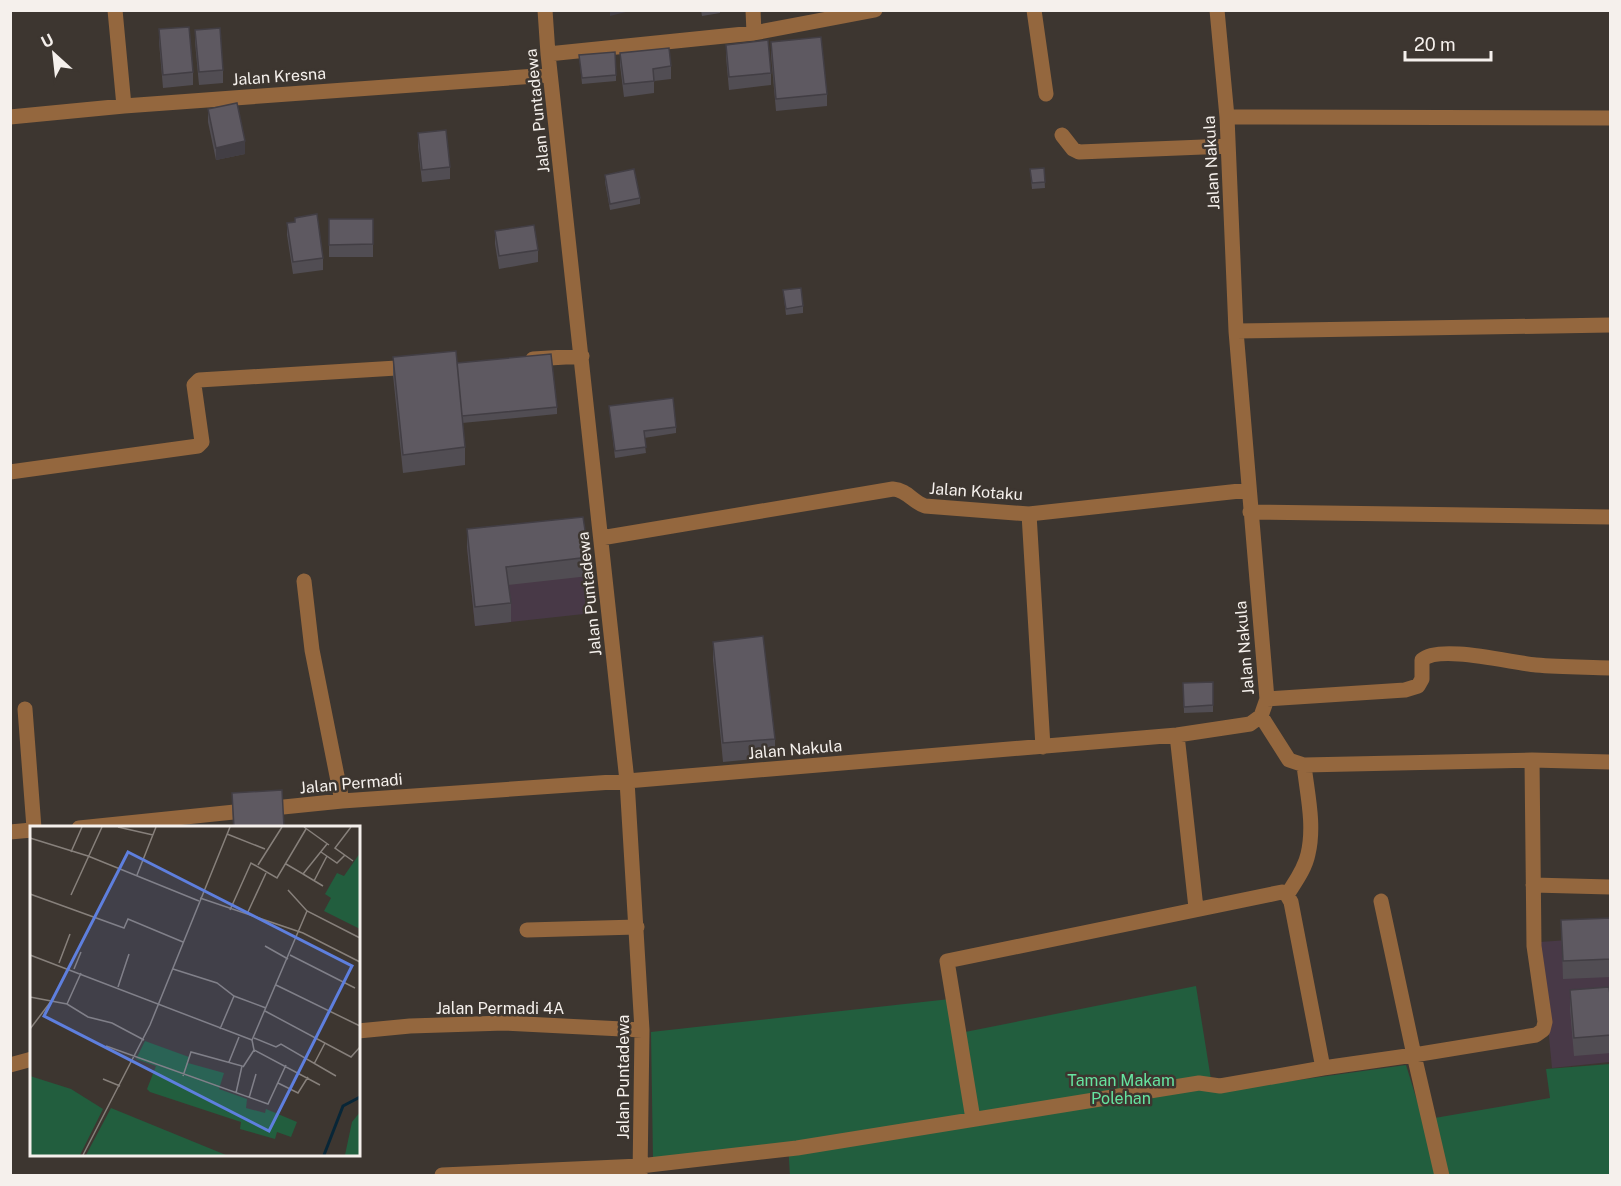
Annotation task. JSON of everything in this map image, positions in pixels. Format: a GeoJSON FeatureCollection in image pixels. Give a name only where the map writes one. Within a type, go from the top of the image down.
{"type":"FeatureCollection","features":[{"type":"Feature","properties":{"kind":"street"},"geometry":{"type":"LineString","coordinates":[[115,10],[124,106]]}},
{"type":"Feature","properties":{"kind":"street","name":"Jalan Puntadewa"},"geometry":{"type":"LineString","coordinates":[[545,10],[550,75],[627,781],[642,1029],[640,1171]]}},
{"type":"Feature","properties":{"kind":"street"},"geometry":{"type":"LineString","coordinates":[[753,10],[754,33]]}},
{"type":"Feature","properties":{"kind":"street"},"geometry":{"type":"LineString","coordinates":[[1034,10],[1046,94]]}},
{"type":"Feature","properties":{"kind":"street","name":"Jalan Nakula"},"geometry":{"type":"LineString","coordinates":[[627,781],[1177,735],[1250,724],[1260,716],[1267,699],[1236,331],[1227,117],[1217,10]]}},
{"type":"Feature","properties":{"kind":"street"},"geometry":{"type":"LineString","coordinates":[[548,54],[754,33],[868,11]]}},
{"type":"Feature","properties":{"kind":"street","name":"Jalan Kresna"},"geometry":{"type":"LineString","coordinates":[[10,117],[124,106],[550,75]]}},
{"type":"Feature","properties":{"kind":"street"},"geometry":{"type":"LineString","coordinates":[[1227,117],[1611,117]]}},
{"type":"Feature","properties":{"kind":"street"},"geometry":{"type":"LineString","coordinates":[[1062,135],[1073,149],[1079,152],[1228,146]]}},
{"type":"Feature","properties":{"kind":"street"},"geometry":{"type":"LineString","coordinates":[[1236,331],[1611,325]]}},
{"type":"Feature","properties":{"kind":"street"},"geometry":{"type":"LineString","coordinates":[[519,360],[582,356]]}},
{"type":"Feature","properties":{"kind":"street"},"geometry":{"type":"LineString","coordinates":[[10,472],[198,446],[202,442],[194,384],[199,381],[424,366]]}},
{"type":"Feature","properties":{"kind":"street","name":"Jalan Kotaku"},"geometry":{"type":"LineString","coordinates":[[601,538],[893,489],[903,491],[925,507],[1029,514],[1249,490]]}},
{"type":"Feature","properties":{"kind":"street"},"geometry":{"type":"LineString","coordinates":[[1250,512],[1611,517]]}},
{"type":"Feature","properties":{"kind":"street"},"geometry":{"type":"LineString","coordinates":[[1029,514],[1043,747]]}},
{"type":"Feature","properties":{"kind":"street"},"geometry":{"type":"LineString","coordinates":[[304,581],[312,650],[342,801]]}},
{"type":"Feature","properties":{"kind":"street"},"geometry":{"type":"LineString","coordinates":[[1267,699],[1405,690],[1418,686],[1422,679],[1422,660],[1438,653],[1494,658],[1536,665],[1611,668]]}},
{"type":"Feature","properties":{"kind":"street"},"geometry":{"type":"LineString","coordinates":[[25,709],[33,826]]}},
{"type":"Feature","properties":{"kind":"street"},"geometry":{"type":"LineString","coordinates":[[1260,716],[1289,760],[1304,765],[1532,760],[1611,762]]}},
{"type":"Feature","properties":{"kind":"street"},"geometry":{"type":"LineString","coordinates":[[1177,735],[1196,908]]}},
{"type":"Feature","properties":{"kind":"street"},"geometry":{"type":"LineString","coordinates":[[442,1175],[640,1171],[1199,1083],[1220,1086],[1536,1035],[1543,1030],[1545,1022],[1534,946],[1532,760]]}},
{"type":"Feature","properties":{"kind":"street"},"geometry":{"type":"LineString","coordinates":[[1287,896],[1301,873],[1308,854],[1311,830],[1304,765]]}},
{"type":"Feature","properties":{"kind":"street","name":"Jalan Permadi"},"geometry":{"type":"LineString","coordinates":[[98,826],[342,801],[627,781]]}},
{"type":"Feature","properties":{"kind":"street"},"geometry":{"type":"LineString","coordinates":[[10,832],[30,829]]}},
{"type":"Feature","properties":{"kind":"street"},"geometry":{"type":"LineString","coordinates":[[1533,885],[1611,887]]}},
{"type":"Feature","properties":{"kind":"street"},"geometry":{"type":"LineString","coordinates":[[973,1119],[947,961],[1282,892],[1291,902],[1323,1068]]}},
{"type":"Feature","properties":{"kind":"street"},"geometry":{"type":"LineString","coordinates":[[1381,901],[1442,1176]]}},
{"type":"Feature","properties":{"kind":"street"},"geometry":{"type":"LineString","coordinates":[[527,930],[637,927]]}},
{"type":"Feature","properties":{"kind":"street","name":"Jalan Permadi 4A"},"geometry":{"type":"LineString","coordinates":[[360,1031],[410,1026],[505,1023],[642,1029]]}},
{"type":"Feature","properties":{"kind":"street"},"geometry":{"type":"LineString","coordinates":[[10,1065],[30,1060]]}},
{"type":"Feature","properties":{"kind":"shaded area"},"geometry":{"type":"Polygon","coordinates":[[[583,535],[593,613],[475,626],[467,547],[583,535]]]}},
{"type":"Feature","properties":{"kind":"shaded area"},"geometry":{"type":"Polygon","coordinates":[[[1610,937],[1610,1062],[1552,1068],[1540,942],[1610,937]]]}},
{"type":"Feature","properties":{"kind":"green space","name":"Taman Makam Polehan"},"geometry":{"type":"Polygon","coordinates":[[[1196,986],[1213,1092],[1406,1065],[1423,1120],[1550,1098],[1546,1069],[1610,1064],[1610,1175],[790,1176],[788,1143],[653,1160],[651,1032],[950,999],[960,1033],[1196,986]]]}},
{"type":"Feature","properties":{"kind":"building"},"geometry":{"type":"Polygon","coordinates":[[[189,27],[193,72],[163,75],[159,29],[189,27]]]}},
{"type":"Feature","properties":{"kind":"building"},"geometry":{"type":"Polygon","coordinates":[[[220,28],[223,70],[199,72],[195,30],[220,28]]]}},
{"type":"Feature","properties":{"kind":"building"},"geometry":{"type":"Polygon","coordinates":[[[821,37],[827,94],[776,99],[771,42],[821,37]]]}},
{"type":"Feature","properties":{"kind":"building"},"geometry":{"type":"Polygon","coordinates":[[[768,40],[771,73],[729,77],[726,45],[768,40]]]}},
{"type":"Feature","properties":{"kind":"building"},"geometry":{"type":"Polygon","coordinates":[[[669,48],[671,66],[653,69],[654,81],[624,84],[620,53],[669,48]]]}},
{"type":"Feature","properties":{"kind":"building"},"geometry":{"type":"Polygon","coordinates":[[[615,52],[616,75],[582,78],[579,55],[615,52]]]}},
{"type":"Feature","properties":{"kind":"building"},"geometry":{"type":"Polygon","coordinates":[[[237,103],[245,141],[216,148],[208,109],[237,103]]]}},
{"type":"Feature","properties":{"kind":"building"},"geometry":{"type":"Polygon","coordinates":[[[446,130],[450,167],[422,170],[418,133],[446,130]]]}},
{"type":"Feature","properties":{"kind":"building"},"geometry":{"type":"Polygon","coordinates":[[[1044,168],[1045,182],[1032,183],[1030,169],[1044,168]]]}},
{"type":"Feature","properties":{"kind":"building"},"geometry":{"type":"Polygon","coordinates":[[[634,169],[640,198],[610,204],[605,175],[634,169]]]}},
{"type":"Feature","properties":{"kind":"building"},"geometry":{"type":"Polygon","coordinates":[[[317,214],[323,258],[293,262],[287,223],[295,222],[295,218],[317,214]]]}},
{"type":"Feature","properties":{"kind":"building"},"geometry":{"type":"Polygon","coordinates":[[[329,219],[373,219],[373,244],[329,245],[329,219]]]}},
{"type":"Feature","properties":{"kind":"building"},"geometry":{"type":"Polygon","coordinates":[[[534,225],[538,250],[499,256],[495,231],[534,225]]]}},
{"type":"Feature","properties":{"kind":"building"},"geometry":{"type":"Polygon","coordinates":[[[801,288],[803,306],[786,309],[783,290],[801,288]]]}},
{"type":"Feature","properties":{"kind":"building"},"geometry":{"type":"Polygon","coordinates":[[[456,351],[465,447],[403,455],[393,357],[456,351]]]}},
{"type":"Feature","properties":{"kind":"building"},"geometry":{"type":"Polygon","coordinates":[[[551,354],[557,407],[462,416],[457,363],[551,354]]]}},
{"type":"Feature","properties":{"kind":"building"},"geometry":{"type":"Polygon","coordinates":[[[673,398],[676,427],[644,431],[646,447],[615,451],[609,406],[673,398]]]}},
{"type":"Feature","properties":{"kind":"building"},"geometry":{"type":"Polygon","coordinates":[[[583,517],[589,557],[506,567],[511,603],[475,607],[467,529],[583,517]]]}},
{"type":"Feature","properties":{"kind":"building"},"geometry":{"type":"Polygon","coordinates":[[[763,636],[775,739],[723,743],[713,642],[763,636]]]}},
{"type":"Feature","properties":{"kind":"building"},"geometry":{"type":"Polygon","coordinates":[[[1213,682],[1213,705],[1184,707],[1183,683],[1213,682]]]}},
{"type":"Feature","properties":{"kind":"building"},"geometry":{"type":"Polygon","coordinates":[[[282,790],[284,826],[234,826],[232,793],[282,790]]]}},
{"type":"Feature","properties":{"kind":"building"},"geometry":{"type":"Polygon","coordinates":[[[1611,918],[1611,959],[1563,961],[1561,920],[1611,918]]]}},
{"type":"Feature","properties":{"kind":"building"},"geometry":{"type":"Polygon","coordinates":[[[1609,987],[1611,1035],[1574,1038],[1570,990],[1609,987]]]}}]}
